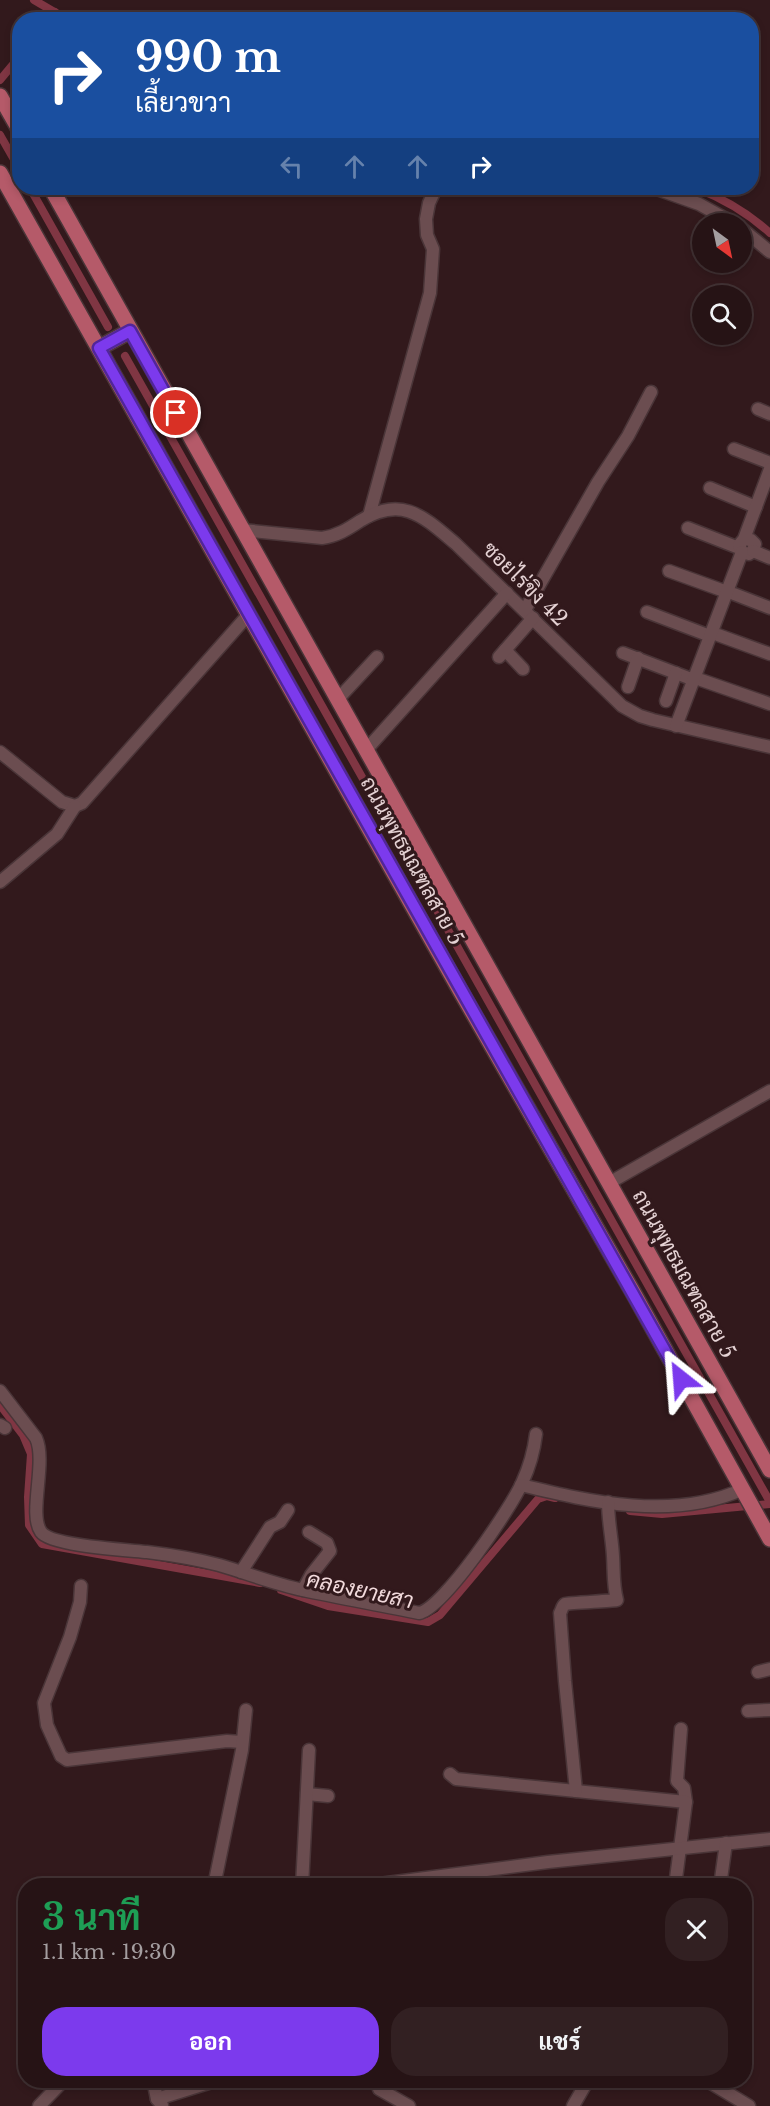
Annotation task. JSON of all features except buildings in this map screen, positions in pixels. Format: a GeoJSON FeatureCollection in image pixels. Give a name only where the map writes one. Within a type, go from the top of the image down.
{"type":"FeatureCollection","features":[{"type":"Feature","properties":{"kind":"main road"},"geometry":{"type":"LineString","coordinates":[[0,96],[12,117]]}},
{"type":"Feature","properties":{"kind":"main road","name":"ถนนพุทธมณฑลสาย 5"},"geometry":{"type":"LineString","coordinates":[[0,173],[12,194]]}},
{"type":"Feature","properties":{"kind":"main road","name":"ถนนพุทธมณฑลสาย 5"},"geometry":{"type":"LineString","coordinates":[[12,195],[461,992],[634,1294],[770,1539]]}},
{"type":"Feature","properties":{"kind":"main road","name":"ถนนพุทธมณฑลสาย 5"},"geometry":{"type":"LineString","coordinates":[[55,195],[770,1470]]}},
{"type":"Feature","properties":{"kind":"main road"},"geometry":{"type":"LineString","coordinates":[[99,348],[130,331]]}},
{"type":"Feature","properties":{"kind":"street"},"geometry":{"type":"LineString","coordinates":[[369,516],[430,293],[433,249],[428,236],[426,219],[433,195]]}},
{"type":"Feature","properties":{"kind":"street"},"geometry":{"type":"LineString","coordinates":[[674,195],[699,204],[715,213]]}},
{"type":"Feature","properties":{"kind":"street"},"geometry":{"type":"LineString","coordinates":[[752,237],[770,252]]}},
{"type":"Feature","properties":{"kind":"street"},"geometry":{"type":"LineString","coordinates":[[523,669],[502,654],[529,614],[598,482],[628,436],[651,393]]}},
{"type":"Feature","properties":{"kind":"street"},"geometry":{"type":"LineString","coordinates":[[758,409],[770,414]]}},
{"type":"Feature","properties":{"kind":"street"},"geometry":{"type":"LineString","coordinates":[[734,449],[770,463]]}},
{"type":"Feature","properties":{"kind":"street"},"geometry":{"type":"LineString","coordinates":[[680,727],[730,593],[770,469]]}},
{"type":"Feature","properties":{"kind":"street"},"geometry":{"type":"LineString","coordinates":[[710,488],[756,507]]}},
{"type":"Feature","properties":{"kind":"street","name":"ซอยไร่ขิง 42"},"geometry":{"type":"LineString","coordinates":[[243,530],[331,537],[388,508],[400,509],[425,519],[456,544],[622,706],[640,716],[770,747]]}},
{"type":"Feature","properties":{"kind":"street"},"geometry":{"type":"LineString","coordinates":[[688,528],[770,558]]}},
{"type":"Feature","properties":{"kind":"street"},"geometry":{"type":"LineString","coordinates":[[669,571],[770,608]]}},
{"type":"Feature","properties":{"kind":"street"},"geometry":{"type":"LineString","coordinates":[[364,747],[472,619],[483,610],[494,606],[507,593]]}},
{"type":"Feature","properties":{"kind":"street"},"geometry":{"type":"LineString","coordinates":[[647,612],[770,654]]}},
{"type":"Feature","properties":{"kind":"street"},"geometry":{"type":"LineString","coordinates":[[0,882],[57,834],[75,806],[89,796],[249,614]]}},
{"type":"Feature","properties":{"kind":"street"},"geometry":{"type":"LineString","coordinates":[[623,652],[676,673],[770,704]]}},
{"type":"Feature","properties":{"kind":"street"},"geometry":{"type":"LineString","coordinates":[[338,699],[377,657]]}},
{"type":"Feature","properties":{"kind":"street"},"geometry":{"type":"LineString","coordinates":[[628,687],[638,658]]}},
{"type":"Feature","properties":{"kind":"street"},"geometry":{"type":"LineString","coordinates":[[666,701],[676,673]]}},
{"type":"Feature","properties":{"kind":"street"},"geometry":{"type":"LineString","coordinates":[[0,752],[62,802],[75,806]]}},
{"type":"Feature","properties":{"kind":"street"},"geometry":{"type":"LineString","coordinates":[[609,1183],[770,1091]]}},
{"type":"Feature","properties":{"kind":"street"},"geometry":{"type":"LineString","coordinates":[[0,1391],[39,1445],[38,1522],[45,1537],[66,1543],[180,1557],[303,1590],[419,1613],[424,1612],[468,1568],[521,1485],[534,1449],[536,1434]]}},
{"type":"Feature","properties":{"kind":"street"},"geometry":{"type":"LineString","coordinates":[[521,1485],[608,1508],[681,1504],[714,1499],[743,1490]]}},
{"type":"Feature","properties":{"kind":"street"},"geometry":{"type":"LineString","coordinates":[[576,1791],[560,1613],[562,1607],[568,1604],[617,1600],[613,1580],[608,1508]]}},
{"type":"Feature","properties":{"kind":"street"},"geometry":{"type":"LineString","coordinates":[[242,1572],[270,1527],[280,1522],[288,1510]]}},
{"type":"Feature","properties":{"kind":"street"},"geometry":{"type":"LineString","coordinates":[[303,1590],[311,1575],[330,1551],[327,1543],[309,1532]]}},
{"type":"Feature","properties":{"kind":"street"},"geometry":{"type":"LineString","coordinates":[[81,1586],[80,1602],[70,1637],[44,1703],[47,1725],[61,1756],[67,1760],[227,1741],[242,1742]]}},
{"type":"Feature","properties":{"kind":"street"},"geometry":{"type":"LineString","coordinates":[[216,1878],[246,1710]]}},
{"type":"Feature","properties":{"kind":"street"},"geometry":{"type":"LineString","coordinates":[[748,1711],[770,1710]]}},
{"type":"Feature","properties":{"kind":"street"},"geometry":{"type":"LineString","coordinates":[[676,1878],[686,1802],[686,1794],[677,1781],[681,1729]]}},
{"type":"Feature","properties":{"kind":"street"},"geometry":{"type":"LineString","coordinates":[[302,1878],[309,1750]]}},
{"type":"Feature","properties":{"kind":"street"},"geometry":{"type":"LineString","coordinates":[[450,1774],[456,1779],[686,1802]]}},
{"type":"Feature","properties":{"kind":"street"},"geometry":{"type":"LineString","coordinates":[[307,1794],[328,1796]]}},
{"type":"Feature","properties":{"kind":"street"},"geometry":{"type":"LineString","coordinates":[[425,1878],[548,1862],[770,1839]]}},
{"type":"Feature","properties":{"kind":"street"},"geometry":{"type":"LineString","coordinates":[[721,1878],[726,1843]]}},
{"type":"Feature","properties":{"kind":"street"},"geometry":{"type":"LineString","coordinates":[[39,2106],[56,2088]]}},
{"type":"Feature","properties":{"kind":"street"},"geometry":{"type":"LineString","coordinates":[[161,2092],[177,2088]]}},
{"type":"Feature","properties":{"kind":"street"},"geometry":{"type":"LineString","coordinates":[[573,2106],[583,2088]]}},
{"type":"Feature","properties":{"kind":"street"},"geometry":{"type":"LineString","coordinates":[[719,2088],[749,2106]]}},
{"type":"Feature","properties":{"kind":"street"},"geometry":{"type":"LineString","coordinates":[[379,2089],[409,2106]]}},
{"type":"Feature","properties":{"kind":"waterway"},"geometry":{"type":"LineString","coordinates":[[34,0],[54,12]]}},
{"type":"Feature","properties":{"kind":"waterway"},"geometry":{"type":"LineString","coordinates":[[0,80],[12,66]]}},
{"type":"Feature","properties":{"kind":"waterway"},"geometry":{"type":"LineString","coordinates":[[0,135],[12,156]]}},
{"type":"Feature","properties":{"kind":"waterway"},"geometry":{"type":"LineString","coordinates":[[34,195],[108,327]]}},
{"type":"Feature","properties":{"kind":"waterway"},"geometry":{"type":"LineString","coordinates":[[712,195],[735,207],[770,233]]}},
{"type":"Feature","properties":{"kind":"waterway"},"geometry":{"type":"LineString","coordinates":[[125,356],[770,1502]]}},
{"type":"Feature","properties":{"kind":"waterway","name":"คลองยายสา"},"geometry":{"type":"LineString","coordinates":[[0,1405],[23,1435],[31,1454],[29,1525],[42,1544],[260,1583]]}},
{"type":"Feature","properties":{"kind":"waterway","name":"คลองยายสา"},"geometry":{"type":"LineString","coordinates":[[281,1590],[328,1606],[428,1622],[440,1615],[538,1499],[547,1496],[555,1498]]}},
{"type":"Feature","properties":{"kind":"waterway","name":"คลองยายสา"},"geometry":{"type":"LineString","coordinates":[[630,1511],[662,1514],[770,1504]]}},
{"type":"Feature","properties":{"kind":"route"},"geometry":{"type":"LineString","coordinates":[[176,413],[130,331],[99,348],[681,1379]]}}]}
